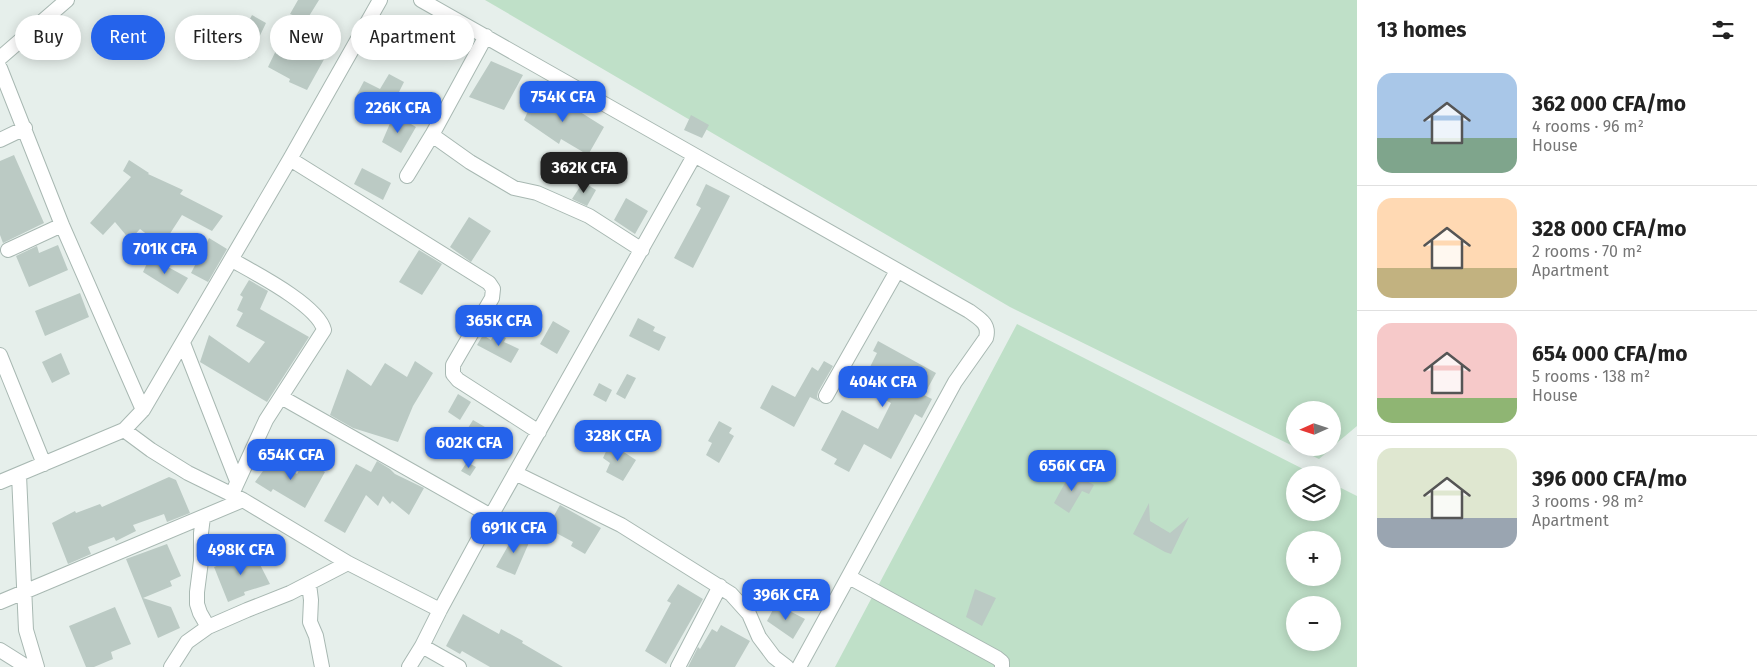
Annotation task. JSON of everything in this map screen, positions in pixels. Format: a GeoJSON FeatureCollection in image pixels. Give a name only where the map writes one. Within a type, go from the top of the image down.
{"type":"FeatureCollection","features":[{"type":"Feature","properties":{"kind":"street"},"geometry":{"type":"LineString","coordinates":[[0,58],[68,0]]}},
{"type":"Feature","properties":{"kind":"street"},"geometry":{"type":"LineString","coordinates":[[0,482],[124,430],[143,410],[232,260],[380,0]]}},
{"type":"Feature","properties":{"kind":"street"},"geometry":{"type":"LineString","coordinates":[[420,0],[969,311],[986,325],[988,331],[986,338],[955,382],[849,577],[798,666],[774,657],[759,637],[749,614],[742,605],[720,586],[621,525],[515,473]]}},
{"type":"Feature","properties":{"kind":"street"},"geometry":{"type":"LineString","coordinates":[[408,176],[486,36]]}},
{"type":"Feature","properties":{"kind":"street"},"geometry":{"type":"LineString","coordinates":[[0,68],[62,225],[143,410]]}},
{"type":"Feature","properties":{"kind":"street"},"geometry":{"type":"LineString","coordinates":[[0,140],[25,128]]}},
{"type":"Feature","properties":{"kind":"street"},"geometry":{"type":"LineString","coordinates":[[432,135],[470,162],[514,188],[536,193],[589,216],[642,250]]}},
{"type":"Feature","properties":{"kind":"street"},"geometry":{"type":"LineString","coordinates":[[409,667],[491,516],[694,156]]}},
{"type":"Feature","properties":{"kind":"street"},"geometry":{"type":"LineString","coordinates":[[290,159],[488,283],[493,289],[492,298],[453,364],[452,374],[458,380],[539,432]]}},
{"type":"Feature","properties":{"kind":"street"},"geometry":{"type":"LineString","coordinates":[[8,250],[62,225]]}},
{"type":"Feature","properties":{"kind":"street"},"geometry":{"type":"LineString","coordinates":[[0,602],[203,517],[237,491],[266,420],[324,330],[322,323],[285,290],[232,260]]}},
{"type":"Feature","properties":{"kind":"street"},"geometry":{"type":"LineString","coordinates":[[826,396],[898,271]]}},
{"type":"Feature","properties":{"kind":"street"},"geometry":{"type":"LineString","coordinates":[[183,343],[237,491]]}},
{"type":"Feature","properties":{"kind":"street"},"geometry":{"type":"LineString","coordinates":[[0,356],[44,464]]}},
{"type":"Feature","properties":{"kind":"street"},"geometry":{"type":"LineString","coordinates":[[281,397],[491,516]]}},
{"type":"Feature","properties":{"kind":"street"},"geometry":{"type":"LineString","coordinates":[[124,430],[151,450],[188,473],[237,491],[348,563],[440,610]]}},
{"type":"Feature","properties":{"kind":"street"},"geometry":{"type":"LineString","coordinates":[[19,475],[26,630],[37,667]]}},
{"type":"Feature","properties":{"kind":"street"},"geometry":{"type":"LineString","coordinates":[[203,517],[197,604],[208,627]]}},
{"type":"Feature","properties":{"kind":"street"},"geometry":{"type":"LineString","coordinates":[[172,667],[187,642],[208,627],[290,594],[348,563]]}},
{"type":"Feature","properties":{"kind":"street"},"geometry":{"type":"LineString","coordinates":[[849,577],[997,658],[1002,662],[1002,667]]}},
{"type":"Feature","properties":{"kind":"street"},"geometry":{"type":"LineString","coordinates":[[309,584],[311,600],[310,622],[316,636],[322,667]]}},
{"type":"Feature","properties":{"kind":"street"},"geometry":{"type":"LineString","coordinates":[[678,667],[720,586]]}},
{"type":"Feature","properties":{"kind":"street"},"geometry":{"type":"LineString","coordinates":[[422,646],[459,667]]}},
{"type":"Feature","properties":{"kind":"street"},"geometry":{"type":"LineString","coordinates":[[0,650],[27,667]]}},
{"type":"Feature","properties":{"kind":"green space"},"geometry":{"type":"Polygon","coordinates":[[[485,0],[1357,0],[1357,426],[1341,439],[1341,401],[1286,401],[1286,443],[1010,307],[485,0]]]}},
{"type":"Feature","properties":{"kind":"green space"},"geometry":{"type":"Polygon","coordinates":[[[1017,324],[1297,466],[1286,466],[1286,521],[1341,521],[1341,488],[1357,496],[1357,667],[835,667],[1017,324]]]}},
{"type":"Feature","properties":{"kind":"building"},"geometry":{"type":"Polygon","coordinates":[[[298,0],[319,0],[310,15],[290,14],[298,0]]]}},
{"type":"Feature","properties":{"kind":"building"},"geometry":{"type":"Polygon","coordinates":[[[260,20],[266,23],[260,35],[260,20]]]}},
{"type":"Feature","properties":{"kind":"building"},"geometry":{"type":"Polygon","coordinates":[[[271,60],[324,60],[307,90],[289,82],[290,79],[268,67],[271,60]]]}},
{"type":"Feature","properties":{"kind":"building"},"geometry":{"type":"Polygon","coordinates":[[[491,61],[523,75],[504,110],[469,97],[491,61]]]}},
{"type":"Feature","properties":{"kind":"building"},"geometry":{"type":"Polygon","coordinates":[[[389,74],[404,82],[386,118],[354,100],[364,81],[380,89],[389,74]]]}},
{"type":"Feature","properties":{"kind":"building"},"geometry":{"type":"Polygon","coordinates":[[[538,89],[557,104],[577,110],[604,127],[588,155],[561,139],[559,144],[524,120],[538,89]]]}},
{"type":"Feature","properties":{"kind":"building"},"geometry":{"type":"Polygon","coordinates":[[[394,114],[416,127],[401,153],[382,142],[394,114]]]}},
{"type":"Feature","properties":{"kind":"building"},"geometry":{"type":"Polygon","coordinates":[[[691,115],[709,125],[702,138],[684,130],[691,115]]]}},
{"type":"Feature","properties":{"kind":"building"},"geometry":{"type":"Polygon","coordinates":[[[14,155],[44,223],[3,243],[0,235],[0,161],[14,155]]]}},
{"type":"Feature","properties":{"kind":"building"},"geometry":{"type":"Polygon","coordinates":[[[129,160],[148,174],[183,190],[180,194],[223,216],[212,231],[182,215],[162,246],[140,229],[130,240],[115,222],[103,235],[90,223],[131,177],[123,171],[129,160]]]}},
{"type":"Feature","properties":{"kind":"building"},"geometry":{"type":"Polygon","coordinates":[[[362,168],[391,183],[383,200],[354,184],[362,168]]]}},
{"type":"Feature","properties":{"kind":"building"},"geometry":{"type":"Polygon","coordinates":[[[583,182],[596,190],[587,206],[572,199],[583,182]]]}},
{"type":"Feature","properties":{"kind":"building"},"geometry":{"type":"Polygon","coordinates":[[[706,184],[730,196],[693,268],[674,258],[701,208],[696,205],[706,184]]]}},
{"type":"Feature","properties":{"kind":"building"},"geometry":{"type":"Polygon","coordinates":[[[626,198],[648,211],[635,234],[614,220],[626,198]]]}},
{"type":"Feature","properties":{"kind":"building"},"geometry":{"type":"Polygon","coordinates":[[[469,217],[491,231],[471,262],[450,247],[469,217]]]}},
{"type":"Feature","properties":{"kind":"building"},"geometry":{"type":"Polygon","coordinates":[[[209,238],[227,249],[208,282],[191,273],[209,238]]]}},
{"type":"Feature","properties":{"kind":"building"},"geometry":{"type":"Polygon","coordinates":[[[58,245],[68,270],[29,287],[16,256],[37,246],[39,253],[58,245]]]}},
{"type":"Feature","properties":{"kind":"building"},"geometry":{"type":"Polygon","coordinates":[[[419,250],[442,264],[422,295],[399,282],[419,250]]]}},
{"type":"Feature","properties":{"kind":"building"},"geometry":{"type":"Polygon","coordinates":[[[150,257],[188,278],[178,294],[143,272],[150,257]]]}},
{"type":"Feature","properties":{"kind":"building"},"geometry":{"type":"Polygon","coordinates":[[[249,280],[268,291],[260,309],[309,337],[267,402],[200,362],[209,335],[249,363],[265,342],[236,326],[243,313],[237,310],[243,297],[240,295],[249,280]]]}},
{"type":"Feature","properties":{"kind":"building"},"geometry":{"type":"Polygon","coordinates":[[[80,293],[89,317],[45,336],[35,311],[80,293]]]}},
{"type":"Feature","properties":{"kind":"building"},"geometry":{"type":"Polygon","coordinates":[[[638,318],[655,327],[653,331],[666,337],[659,351],[629,336],[638,318]]]}},
{"type":"Feature","properties":{"kind":"building"},"geometry":{"type":"Polygon","coordinates":[[[553,321],[570,331],[557,354],[540,344],[553,321]]]}},
{"type":"Feature","properties":{"kind":"building"},"geometry":{"type":"Polygon","coordinates":[[[495,332],[506,338],[504,342],[519,349],[511,363],[477,345],[483,335],[491,340],[495,332]]]}},
{"type":"Feature","properties":{"kind":"building"},"geometry":{"type":"Polygon","coordinates":[[[878,341],[936,373],[924,395],[932,399],[922,418],[915,414],[891,459],[864,444],[849,472],[834,464],[837,459],[821,450],[842,410],[878,429],[891,403],[860,387],[877,353],[873,351],[878,341]]]}},
{"type":"Feature","properties":{"kind":"building"},"geometry":{"type":"Polygon","coordinates":[[[61,353],[70,374],[52,383],[42,362],[61,353]]]}},
{"type":"Feature","properties":{"kind":"building"},"geometry":{"type":"Polygon","coordinates":[[[415,361],[433,373],[413,406],[398,442],[353,428],[330,415],[347,369],[371,386],[385,363],[407,377],[415,361]]]}},
{"type":"Feature","properties":{"kind":"building"},"geometry":{"type":"Polygon","coordinates":[[[824,361],[833,366],[818,392],[817,397],[820,402],[810,397],[794,427],[760,408],[772,385],[795,397],[812,367],[818,371],[824,361]]]}},
{"type":"Feature","properties":{"kind":"building"},"geometry":{"type":"Polygon","coordinates":[[[627,374],[636,378],[625,399],[616,394],[627,374]]]}},
{"type":"Feature","properties":{"kind":"building"},"geometry":{"type":"Polygon","coordinates":[[[599,383],[612,390],[606,402],[593,395],[599,383]]]}},
{"type":"Feature","properties":{"kind":"building"},"geometry":{"type":"Polygon","coordinates":[[[458,394],[471,402],[460,420],[448,412],[458,394]]]}},
{"type":"Feature","properties":{"kind":"building"},"geometry":{"type":"Polygon","coordinates":[[[473,420],[485,427],[475,443],[463,436],[473,420]]]}},
{"type":"Feature","properties":{"kind":"building"},"geometry":{"type":"Polygon","coordinates":[[[719,421],[732,428],[729,433],[734,436],[719,463],[706,455],[712,443],[708,441],[719,421]]]}},
{"type":"Feature","properties":{"kind":"building"},"geometry":{"type":"Polygon","coordinates":[[[610,443],[636,460],[623,481],[606,472],[610,463],[603,458],[610,443]]]}},
{"type":"Feature","properties":{"kind":"building"},"geometry":{"type":"Polygon","coordinates":[[[273,457],[297,474],[305,460],[325,472],[305,508],[273,489],[271,492],[255,482],[273,457]]]}},
{"type":"Feature","properties":{"kind":"building"},"geometry":{"type":"Polygon","coordinates":[[[377,461],[395,474],[424,488],[409,515],[392,501],[390,504],[383,496],[378,506],[366,495],[345,533],[324,521],[356,464],[371,472],[377,461]]]}},
{"type":"Feature","properties":{"kind":"building"},"geometry":{"type":"Polygon","coordinates":[[[467,462],[476,467],[470,476],[461,471],[467,462]]]}},
{"type":"Feature","properties":{"kind":"building"},"geometry":{"type":"Polygon","coordinates":[[[1071,472],[1094,485],[1089,494],[1082,491],[1069,513],[1054,503],[1071,472]]]}},
{"type":"Feature","properties":{"kind":"building"},"geometry":{"type":"Polygon","coordinates":[[[169,477],[176,480],[190,513],[167,522],[164,514],[133,525],[136,531],[116,541],[114,537],[88,547],[91,554],[68,564],[52,523],[75,511],[76,513],[100,504],[102,507],[169,477]]]}},
{"type":"Feature","properties":{"kind":"building"},"geometry":{"type":"Polygon","coordinates":[[[1149,503],[1150,521],[1170,533],[1189,517],[1171,554],[1133,534],[1149,503]]]}},
{"type":"Feature","properties":{"kind":"building"},"geometry":{"type":"Polygon","coordinates":[[[560,505],[601,528],[585,554],[571,546],[573,542],[547,528],[560,505]]]}},
{"type":"Feature","properties":{"kind":"building"},"geometry":{"type":"Polygon","coordinates":[[[516,532],[531,538],[515,575],[496,567],[516,532]]]}},
{"type":"Feature","properties":{"kind":"building"},"geometry":{"type":"Polygon","coordinates":[[[167,544],[181,576],[170,581],[172,586],[143,598],[171,607],[180,628],[158,638],[126,559],[167,544]]]}},
{"type":"Feature","properties":{"kind":"building"},"geometry":{"type":"Polygon","coordinates":[[[253,551],[270,584],[244,592],[245,595],[228,602],[214,567],[240,557],[239,555],[253,551]]]}},
{"type":"Feature","properties":{"kind":"building"},"geometry":{"type":"Polygon","coordinates":[[[678,584],[703,599],[666,664],[645,651],[671,603],[667,601],[678,584]]]}},
{"type":"Feature","properties":{"kind":"building"},"geometry":{"type":"Polygon","coordinates":[[[975,589],[996,598],[982,626],[966,617],[975,589]]]}},
{"type":"Feature","properties":{"kind":"building"},"geometry":{"type":"Polygon","coordinates":[[[776,604],[805,619],[793,639],[767,621],[776,604]]]}},
{"type":"Feature","properties":{"kind":"building"},"geometry":{"type":"Polygon","coordinates":[[[115,607],[131,644],[111,652],[113,659],[94,667],[86,667],[69,626],[115,607]]]}},
{"type":"Feature","properties":{"kind":"building"},"geometry":{"type":"Polygon","coordinates":[[[463,614],[499,634],[501,629],[563,667],[490,667],[462,651],[460,654],[446,646],[463,614]]]}},
{"type":"Feature","properties":{"kind":"building"},"geometry":{"type":"Polygon","coordinates":[[[721,625],[750,641],[735,667],[688,667],[698,647],[700,649],[712,629],[717,632],[721,625]]]}}]}
